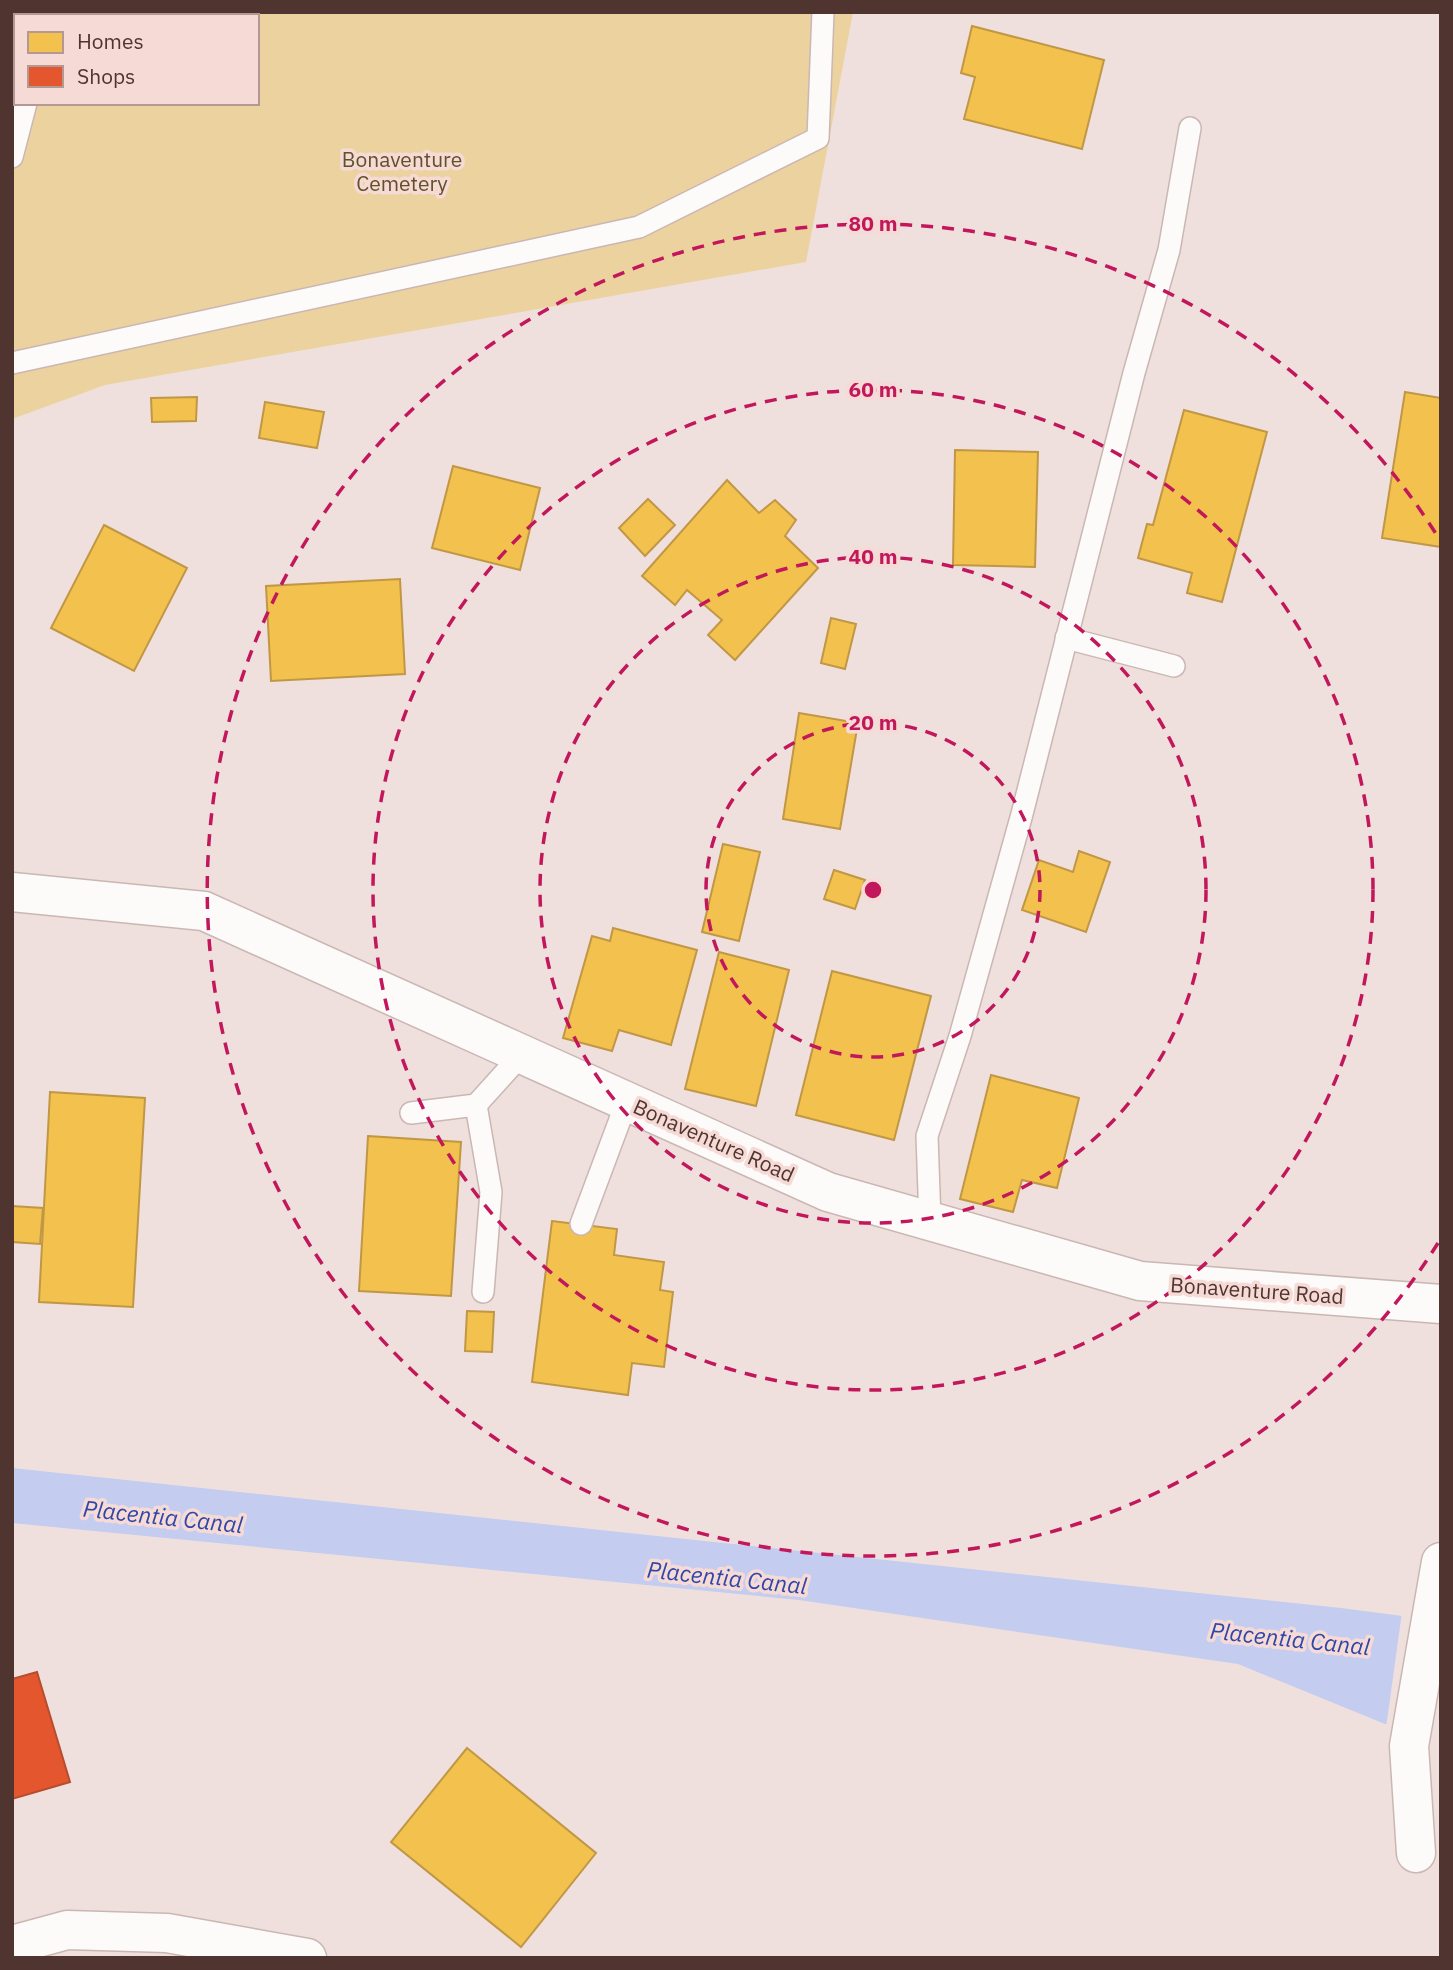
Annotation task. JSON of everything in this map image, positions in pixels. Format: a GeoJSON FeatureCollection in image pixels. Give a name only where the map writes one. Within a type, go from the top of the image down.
{"type":"FeatureCollection","features":[{"type":"Feature","properties":{"kind":"street","name":"Bonaventure Road"},"geometry":{"type":"LineString","coordinates":[[12,892],[204,911],[828,1192],[1140,1281],[1441,1304]]}},
{"type":"Feature","properties":{"kind":"street"},"geometry":{"type":"LineString","coordinates":[[1416,1853],[1409,1746],[1441,1562]]}},
{"type":"Feature","properties":{"kind":"street"},"geometry":{"type":"LineString","coordinates":[[12,1945],[67,1930],[167,1933],[307,1958]]}},
{"type":"Feature","properties":{"kind":"lane"},"geometry":{"type":"LineString","coordinates":[[12,363],[639,227],[818,138],[823,12]]}},
{"type":"Feature","properties":{"kind":"lane"},"geometry":{"type":"LineString","coordinates":[[12,157],[25,105]]}},
{"type":"Feature","properties":{"kind":"lane"},"geometry":{"type":"LineString","coordinates":[[930,1221],[928,1136],[960,1036],[1023,814],[1134,373],[1169,250],[1190,128]]}},
{"type":"Feature","properties":{"kind":"lane"},"geometry":{"type":"LineString","coordinates":[[1066,638],[1174,666]]}},
{"type":"Feature","properties":{"kind":"lane"},"geometry":{"type":"LineString","coordinates":[[411,1113],[476,1105],[522,1054]]}},
{"type":"Feature","properties":{"kind":"lane"},"geometry":{"type":"LineString","coordinates":[[581,1224],[627,1101]]}},
{"type":"Feature","properties":{"kind":"lane"},"geometry":{"type":"LineString","coordinates":[[476,1105],[491,1192],[483,1292]]}},
{"type":"Feature","properties":{"kind":"green space","name":"Bonaventure Cemetery"},"geometry":{"type":"Polygon","coordinates":[[[12,12],[853,12],[806,262],[105,385],[12,419],[12,12]]]}},
{"type":"Feature","properties":{"kind":"water","name":"Placentia Canal"},"geometry":{"type":"Polygon","coordinates":[[[12,1468],[1341,1608],[1441,1621],[1441,1724],[1385,1724],[1238,1664],[799,1600],[12,1523],[12,1468]]]}},
{"type":"Feature","properties":{"kind":"pier"},"geometry":{"type":"Polygon","coordinates":[[[1402,1612],[1441,1617],[1441,1727],[1386,1728],[1402,1612]]]}},
{"type":"Feature","properties":{"kind":"building: Homes"},"geometry":{"type":"Polygon","coordinates":[[[972,26],[1104,60],[1082,149],[964,119],[975,77],[961,73],[972,26]]]}},
{"type":"Feature","properties":{"kind":"building: Homes"},"geometry":{"type":"Polygon","coordinates":[[[1405,392],[1441,398],[1441,547],[1382,538],[1405,392]]]}},
{"type":"Feature","properties":{"kind":"building: Homes"},"geometry":{"type":"Polygon","coordinates":[[[197,397],[196,421],[152,422],[151,398],[197,397]]]}},
{"type":"Feature","properties":{"kind":"building: Homes"},"geometry":{"type":"Polygon","coordinates":[[[265,402],[324,412],[317,448],[259,438],[265,402]]]}},
{"type":"Feature","properties":{"kind":"building: Homes"},"geometry":{"type":"Polygon","coordinates":[[[1184,410],[1267,432],[1222,602],[1187,593],[1192,573],[1138,558],[1147,524],[1153,525],[1184,410]]]}},
{"type":"Feature","properties":{"kind":"building: Homes"},"geometry":{"type":"Polygon","coordinates":[[[955,450],[1038,452],[1035,567],[953,565],[955,450]]]}},
{"type":"Feature","properties":{"kind":"building: Homes"},"geometry":{"type":"Polygon","coordinates":[[[453,466],[540,488],[520,570],[432,548],[453,466]]]}},
{"type":"Feature","properties":{"kind":"building: Homes"},"geometry":{"type":"Polygon","coordinates":[[[727,480],[759,513],[775,500],[796,520],[785,536],[818,568],[735,660],[708,635],[722,620],[687,590],[675,605],[642,576],[727,480]]]}},
{"type":"Feature","properties":{"kind":"building: Homes"},"geometry":{"type":"Polygon","coordinates":[[[648,499],[675,525],[645,556],[619,528],[648,499]]]}},
{"type":"Feature","properties":{"kind":"building: Homes"},"geometry":{"type":"Polygon","coordinates":[[[104,525],[187,568],[134,671],[51,628],[104,525]]]}},
{"type":"Feature","properties":{"kind":"building: Homes"},"geometry":{"type":"Polygon","coordinates":[[[400,579],[405,674],[271,681],[266,586],[400,579]]]}},
{"type":"Feature","properties":{"kind":"building: Homes"},"geometry":{"type":"Polygon","coordinates":[[[831,618],[856,624],[845,669],[821,663],[831,618]]]}},
{"type":"Feature","properties":{"kind":"building: Homes"},"geometry":{"type":"Polygon","coordinates":[[[799,713],[858,723],[840,829],[783,819],[799,713]]]}},
{"type":"Feature","properties":{"kind":"building: Homes"},"geometry":{"type":"Polygon","coordinates":[[[723,844],[760,852],[739,941],[702,932],[723,844]]]}},
{"type":"Feature","properties":{"kind":"building: Homes"},"geometry":{"type":"Polygon","coordinates":[[[1079,851],[1110,862],[1086,932],[1022,910],[1039,860],[1073,872],[1079,851]]]}},
{"type":"Feature","properties":{"kind":"building: Homes"},"geometry":{"type":"Polygon","coordinates":[[[834,870],[865,880],[855,909],[824,899],[834,870]]]}},
{"type":"Feature","properties":{"kind":"building: Homes"},"geometry":{"type":"Polygon","coordinates":[[[613,928],[697,950],[671,1045],[619,1030],[612,1051],[563,1038],[592,936],[610,941],[613,928]]]}},
{"type":"Feature","properties":{"kind":"building: Homes"},"geometry":{"type":"Polygon","coordinates":[[[719,952],[789,970],[756,1106],[685,1089],[719,952]]]}},
{"type":"Feature","properties":{"kind":"building: Homes"},"geometry":{"type":"Polygon","coordinates":[[[832,971],[931,996],[894,1140],[796,1115],[832,971]]]}},
{"type":"Feature","properties":{"kind":"building: Homes"},"geometry":{"type":"Polygon","coordinates":[[[991,1075],[1079,1098],[1057,1188],[1022,1180],[1013,1212],[960,1199],[991,1075]]]}},
{"type":"Feature","properties":{"kind":"building: Homes"},"geometry":{"type":"Polygon","coordinates":[[[50,1092],[145,1098],[133,1307],[39,1302],[50,1092]]]}},
{"type":"Feature","properties":{"kind":"building: Homes"},"geometry":{"type":"Polygon","coordinates":[[[368,1136],[461,1142],[451,1296],[359,1291],[368,1136]]]}},
{"type":"Feature","properties":{"kind":"building: Homes"},"geometry":{"type":"Polygon","coordinates":[[[12,1206],[43,1208],[40,1244],[12,1242],[12,1206]]]}},
{"type":"Feature","properties":{"kind":"building: Homes"},"geometry":{"type":"Polygon","coordinates":[[[552,1221],[617,1229],[614,1255],[664,1262],[660,1290],[673,1292],[664,1367],[632,1363],[628,1395],[532,1382],[552,1221]]]}},
{"type":"Feature","properties":{"kind":"building: Homes"},"geometry":{"type":"Polygon","coordinates":[[[467,1311],[494,1312],[492,1352],[465,1351],[467,1311]]]}},
{"type":"Feature","properties":{"kind":"building: Homes"},"geometry":{"type":"Polygon","coordinates":[[[467,1748],[596,1853],[521,1947],[391,1842],[467,1748]]]}},
{"type":"Feature","properties":{"kind":"building: Shops"},"geometry":{"type":"Polygon","coordinates":[[[37,1672],[70,1782],[12,1799],[12,1679],[37,1672]]]}}]}
